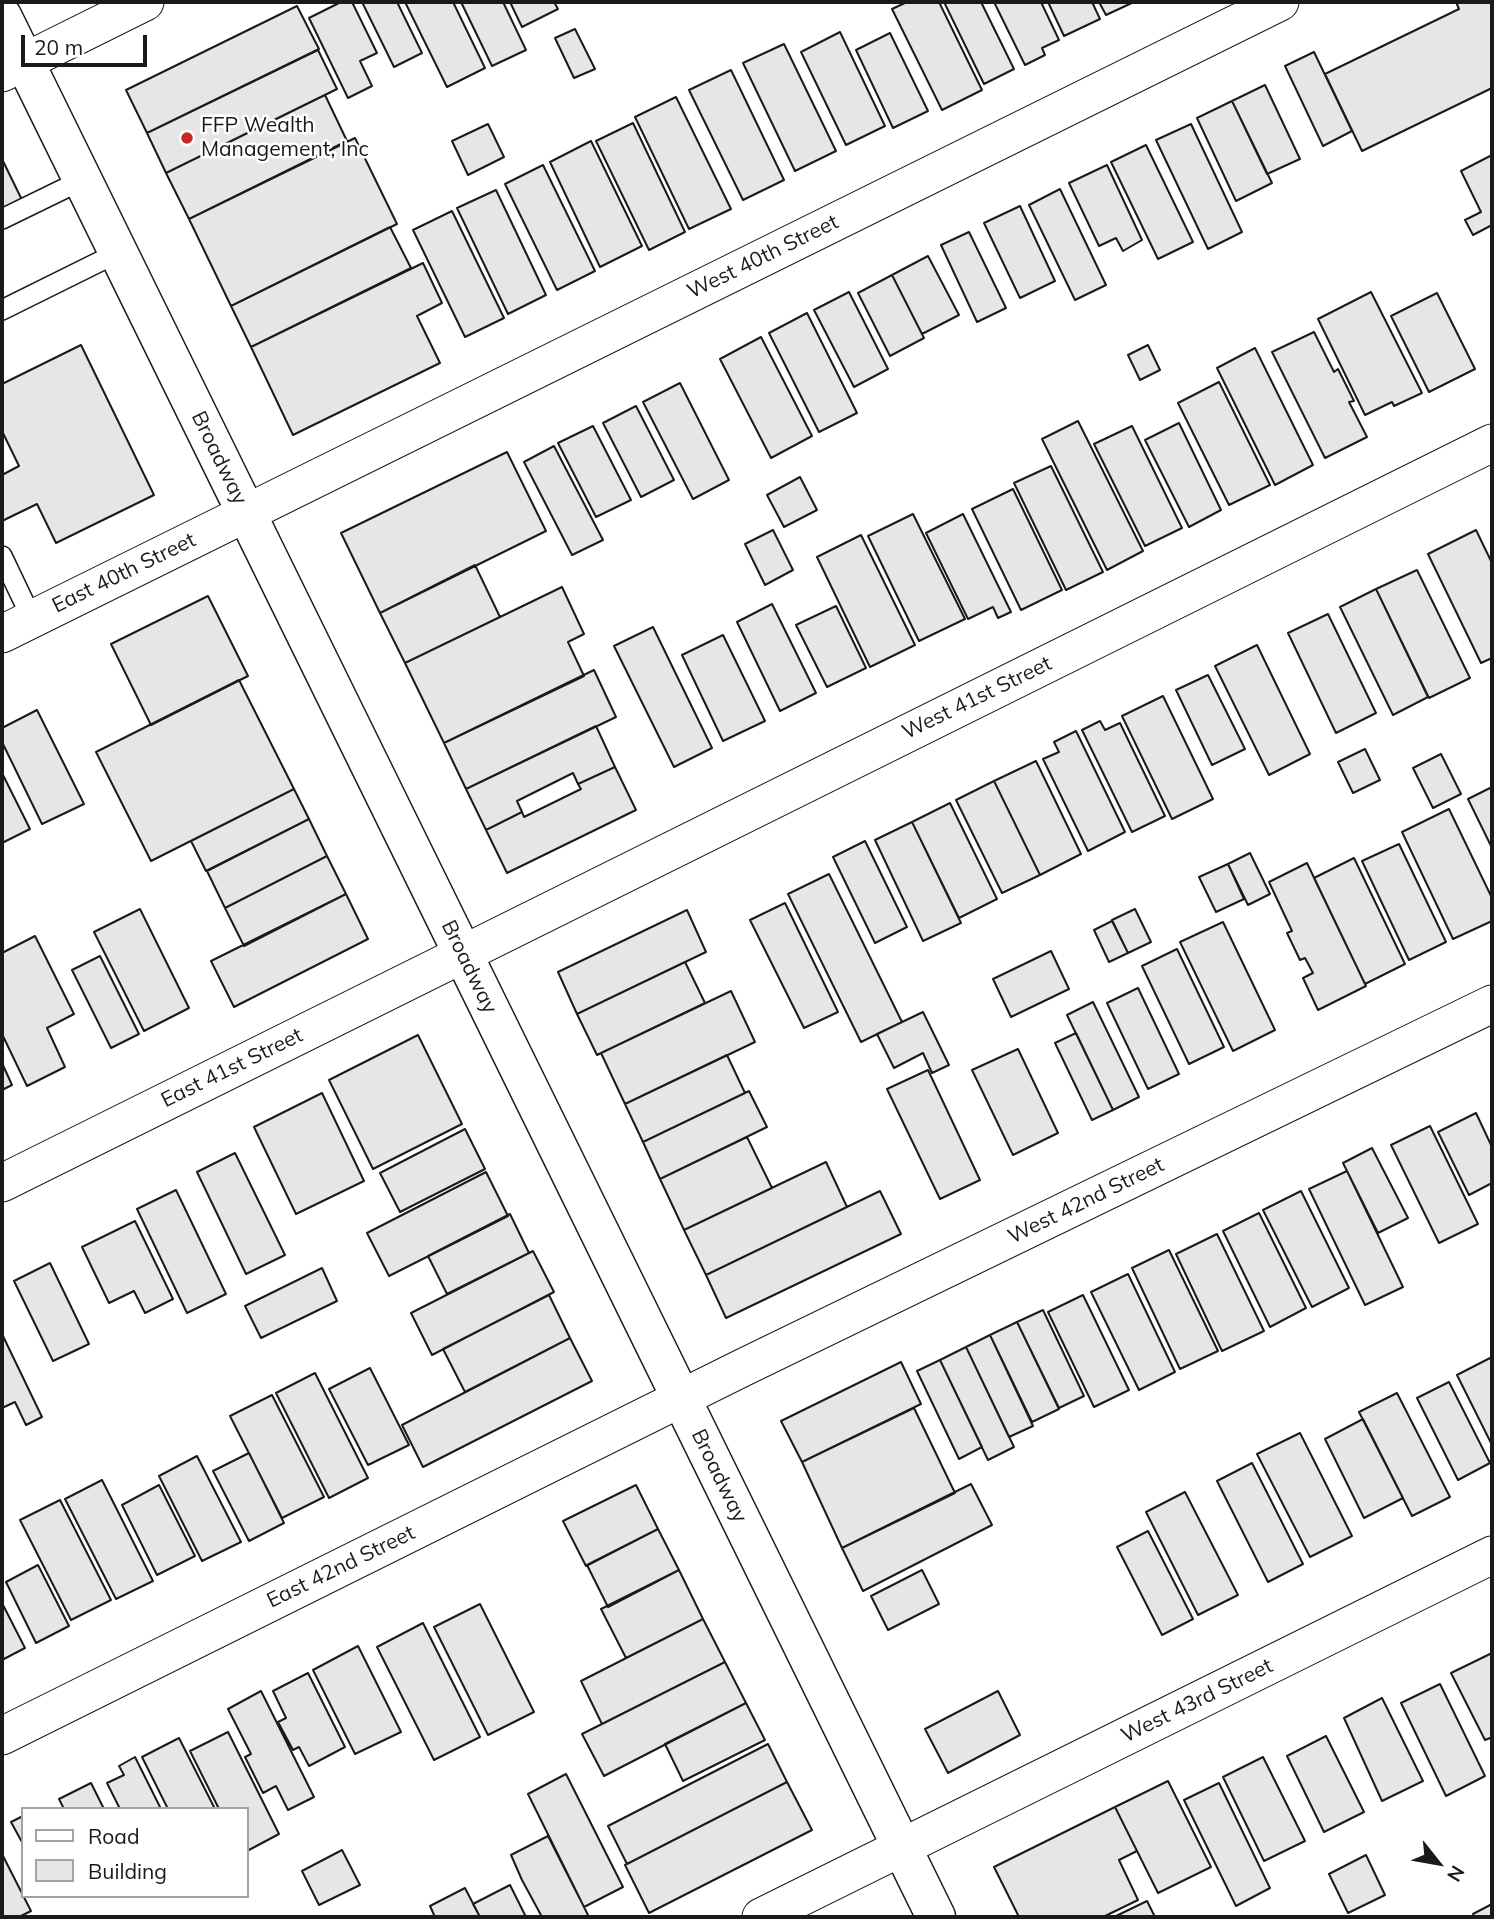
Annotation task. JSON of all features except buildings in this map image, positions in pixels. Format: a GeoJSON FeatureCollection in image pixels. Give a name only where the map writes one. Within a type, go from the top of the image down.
{"type":"FeatureCollection","features":[{"type":"Feature","properties":{"kind":"street"},"geometry":{"type":"LineString","coordinates":[[13,67],[145,2]]}},
{"type":"Feature","properties":{"kind":"street","name":"West 40th Street"},"geometry":{"type":"LineString","coordinates":[[246,513],[1280,2]]}},
{"type":"Feature","properties":{"kind":"street","name":"Broadway"},"geometry":{"type":"LineString","coordinates":[[2,16],[13,67],[82,180],[936,1917]]}},
{"type":"Feature","properties":{"kind":"street","name":"West 41st Street"},"geometry":{"type":"LineString","coordinates":[[463,954],[1492,443]]}},
{"type":"Feature","properties":{"kind":"street","name":"East 40th Street"},"geometry":{"type":"LineString","coordinates":[[17,626],[246,513]]}},
{"type":"Feature","properties":{"kind":"street","name":"East 41st Street"},"geometry":{"type":"LineString","coordinates":[[2,1183],[463,954]]}},
{"type":"Feature","properties":{"kind":"street","name":"West 42nd Street"},"geometry":{"type":"LineString","coordinates":[[681,1399],[1492,1004]]}},
{"type":"Feature","properties":{"kind":"street","name":"East 42nd Street"},"geometry":{"type":"LineString","coordinates":[[2,1735],[681,1399]]}},
{"type":"Feature","properties":{"kind":"street","name":"West 43rd Street"},"geometry":{"type":"LineString","coordinates":[[761,1917],[1492,1555]]}},
{"type":"Feature","properties":{"kind":"lane"},"geometry":{"type":"LineString","coordinates":[[2,219],[82,180]]}},
{"type":"Feature","properties":{"kind":"lane"},"geometry":{"type":"LineString","coordinates":[[2,310],[117,253]]}},
{"type":"Feature","properties":{"kind":"lane"},"geometry":{"type":"LineString","coordinates":[[2,556],[17,626]]}},
{"type":"Feature","properties":{"kind":"place","name":"FFP Wealth Management, Inc"},"geometry":{"type":"Point","coordinates":[187,138]}}]}
